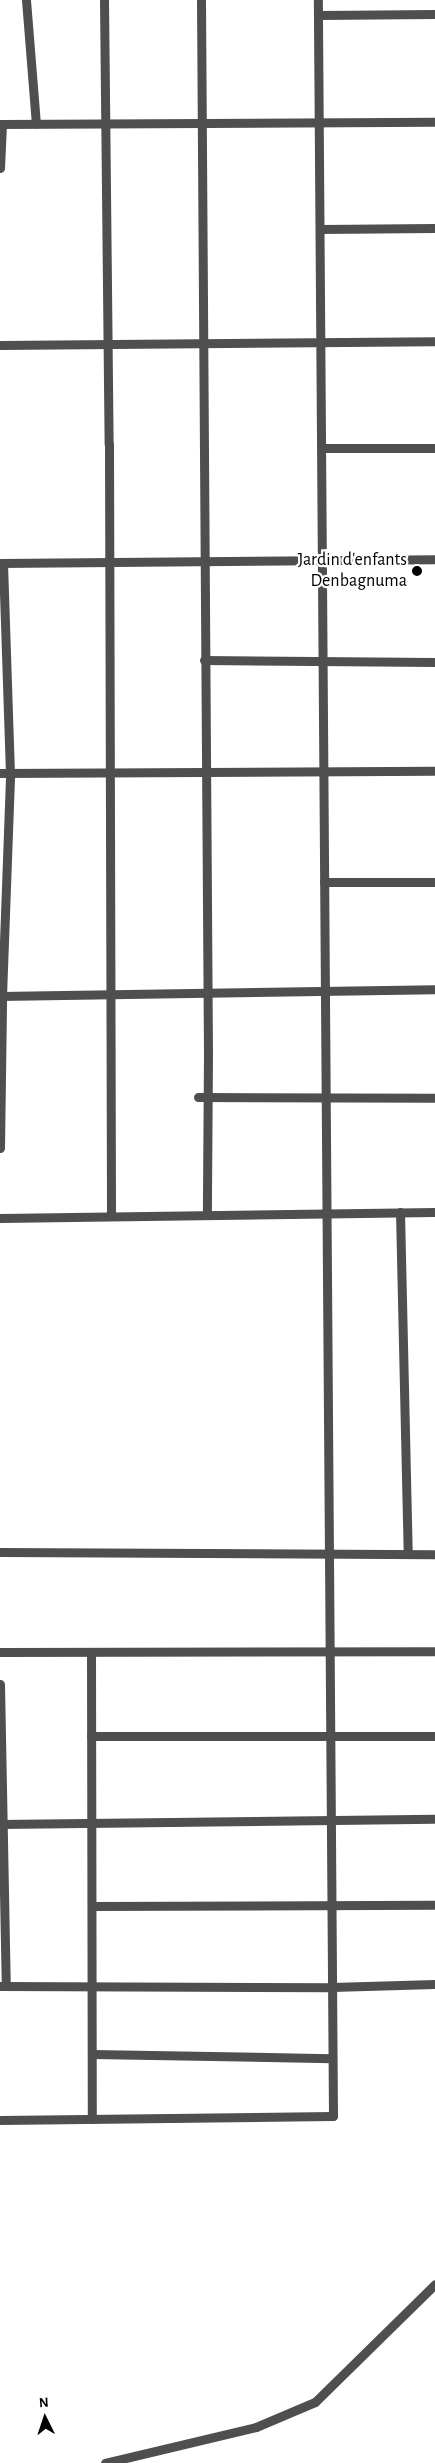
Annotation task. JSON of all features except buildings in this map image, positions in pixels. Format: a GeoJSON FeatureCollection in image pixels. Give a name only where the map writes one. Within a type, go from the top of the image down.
{"type":"FeatureCollection","features":[{"type":"Feature","properties":{"kind":"street"},"geometry":{"type":"LineString","coordinates":[[26,0],[36,124]]}},
{"type":"Feature","properties":{"kind":"street"},"geometry":{"type":"LineString","coordinates":[[104,0],[108,344],[111,1216]]}},
{"type":"Feature","properties":{"kind":"street"},"geometry":{"type":"LineString","coordinates":[[201,0],[206,993],[208,1053],[202,1097],[208,1215]]}},
{"type":"Feature","properties":{"kind":"street"},"geometry":{"type":"LineString","coordinates":[[0,2120],[333,2116],[325,1097],[322,342],[318,0]]}},
{"type":"Feature","properties":{"kind":"street"},"geometry":{"type":"LineString","coordinates":[[319,15],[435,14]]}},
{"type":"Feature","properties":{"kind":"street"},"geometry":{"type":"LineString","coordinates":[[0,168],[1,124],[435,122]]}},
{"type":"Feature","properties":{"kind":"street"},"geometry":{"type":"LineString","coordinates":[[320,229],[435,228]]}},
{"type":"Feature","properties":{"kind":"street"},"geometry":{"type":"LineString","coordinates":[[0,345],[435,341]]}},
{"type":"Feature","properties":{"kind":"street"},"geometry":{"type":"LineString","coordinates":[[322,448],[435,448]]}},
{"type":"Feature","properties":{"kind":"street"},"geometry":{"type":"LineString","coordinates":[[0,1148],[5,774],[2,563],[435,559]]}},
{"type":"Feature","properties":{"kind":"street"},"geometry":{"type":"LineString","coordinates":[[204,660],[435,662]]}},
{"type":"Feature","properties":{"kind":"street"},"geometry":{"type":"LineString","coordinates":[[5,774],[435,771]]}},
{"type":"Feature","properties":{"kind":"street"},"geometry":{"type":"LineString","coordinates":[[324,882],[435,882]]}},
{"type":"Feature","properties":{"kind":"street"},"geometry":{"type":"LineString","coordinates":[[1,996],[435,990]]}},
{"type":"Feature","properties":{"kind":"street"},"geometry":{"type":"LineString","coordinates":[[202,1097],[435,1098]]}},
{"type":"Feature","properties":{"kind":"street"},"geometry":{"type":"LineString","coordinates":[[400,1212],[408,1554]]}},
{"type":"Feature","properties":{"kind":"street"},"geometry":{"type":"LineString","coordinates":[[0,1218],[435,1212]]}},
{"type":"Feature","properties":{"kind":"street"},"geometry":{"type":"LineString","coordinates":[[0,1552],[435,1554]]}},
{"type":"Feature","properties":{"kind":"street"},"geometry":{"type":"LineString","coordinates":[[0,1652],[435,1651]]}},
{"type":"Feature","properties":{"kind":"street"},"geometry":{"type":"LineString","coordinates":[[91,1652],[92,2119]]}},
{"type":"Feature","properties":{"kind":"street"},"geometry":{"type":"LineString","coordinates":[[0,1684],[3,1986],[332,1987],[435,1984]]}},
{"type":"Feature","properties":{"kind":"street"},"geometry":{"type":"LineString","coordinates":[[91,1736],[435,1736]]}},
{"type":"Feature","properties":{"kind":"street"},"geometry":{"type":"LineString","coordinates":[[2,1824],[435,1819]]}},
{"type":"Feature","properties":{"kind":"street"},"geometry":{"type":"LineString","coordinates":[[92,1906],[435,1905]]}},
{"type":"Feature","properties":{"kind":"street"},"geometry":{"type":"LineString","coordinates":[[92,2054],[332,2058]]}},
{"type":"Feature","properties":{"kind":"street"},"geometry":{"type":"LineString","coordinates":[[105,2463],[256,2427],[315,2402],[435,2284]]}},
{"type":"Feature","properties":{"kind":"place","name":"Jardin d'enfants Denbagnuma"},"geometry":{"type":"Point","coordinates":[417,571]}}]}
